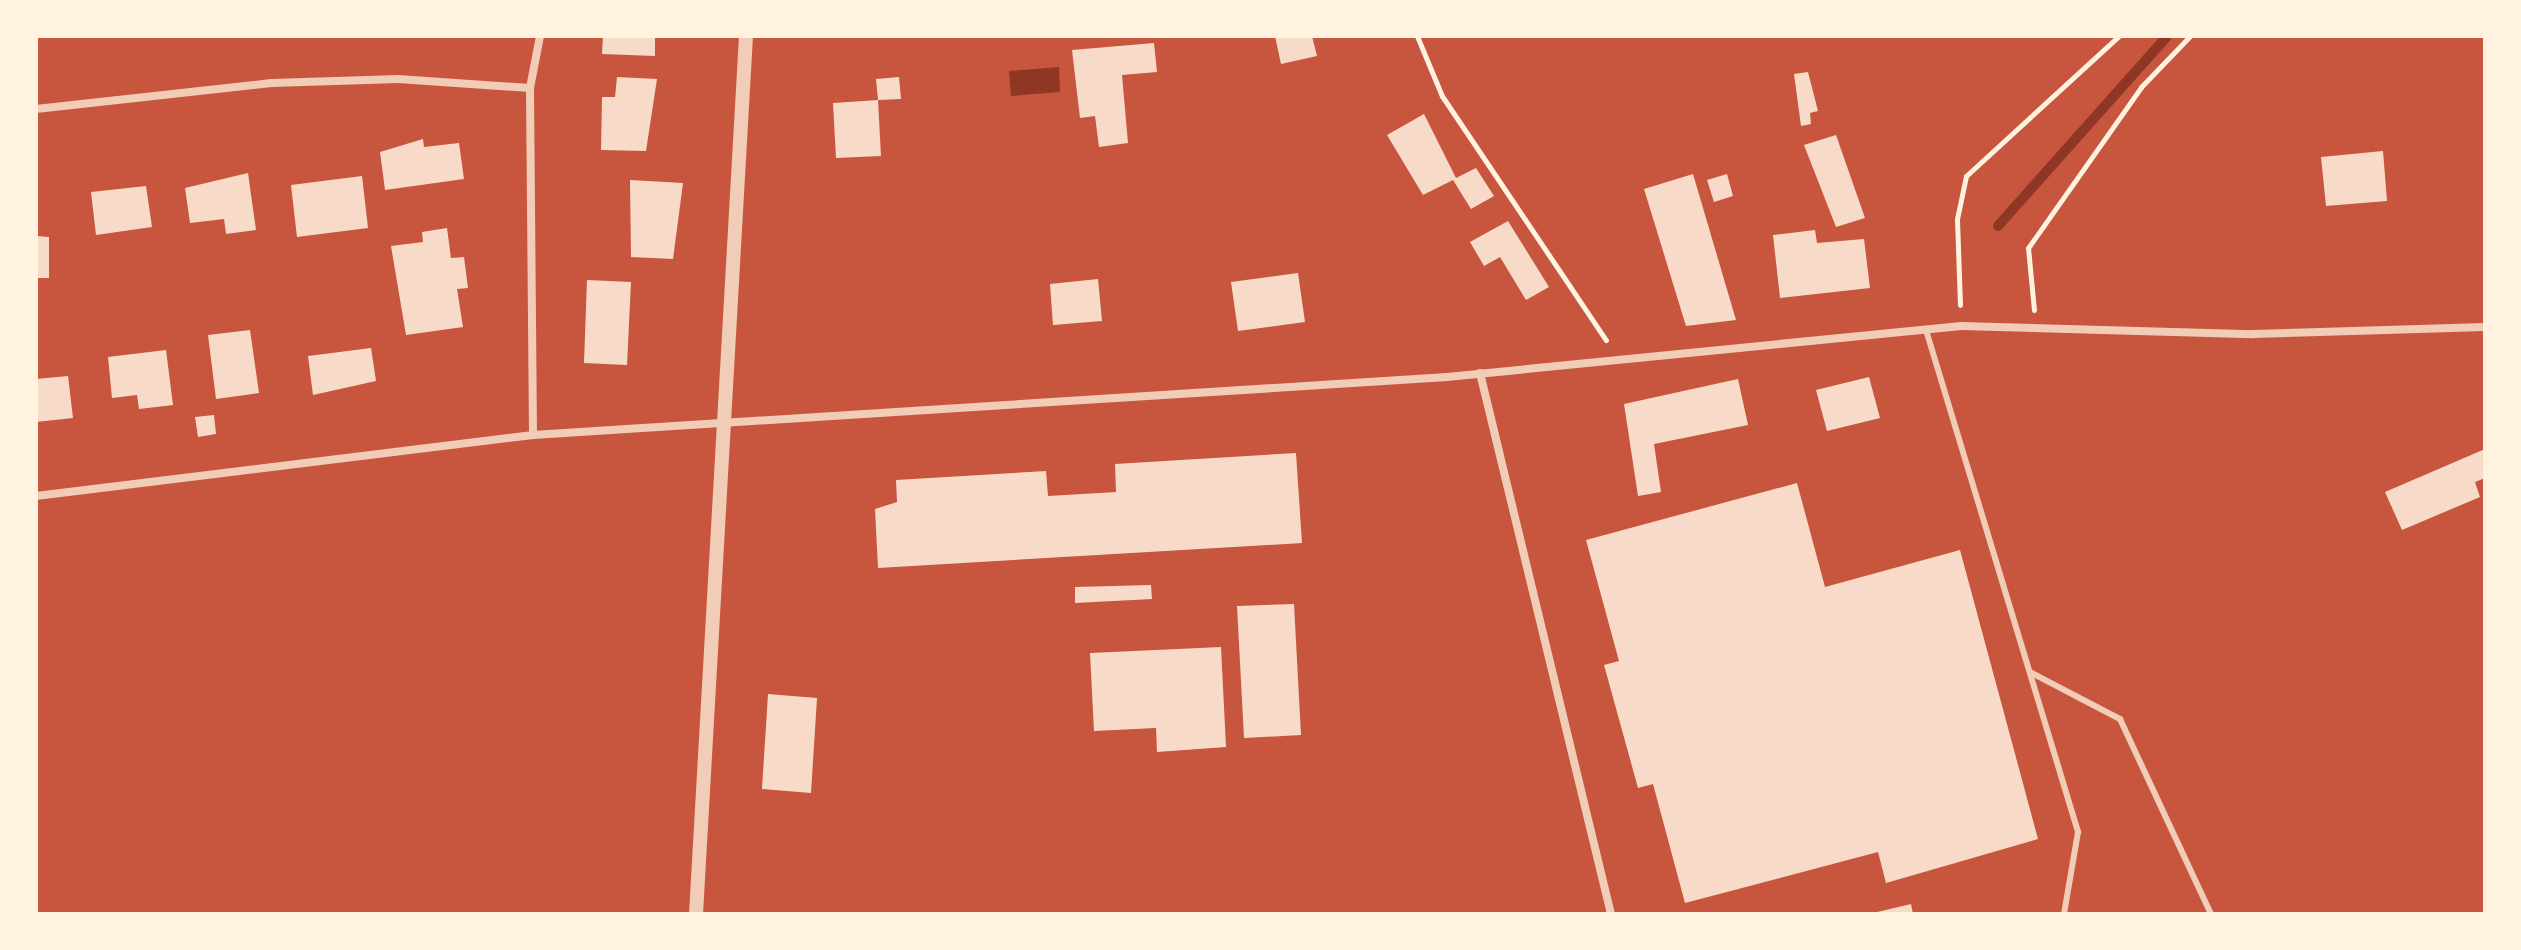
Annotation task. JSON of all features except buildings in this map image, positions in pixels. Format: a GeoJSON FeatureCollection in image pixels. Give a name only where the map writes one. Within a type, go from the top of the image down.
{"type":"FeatureCollection","features":[{"type":"Feature","properties":{"kind":"street"},"geometry":{"type":"LineString","coordinates":[[533,435],[530,88],[540,36]]}},
{"type":"Feature","properties":{"kind":"street"},"geometry":{"type":"LineString","coordinates":[[696,914],[746,36]]}},
{"type":"Feature","properties":{"kind":"street"},"geometry":{"type":"LineString","coordinates":[[36,109],[272,83],[398,79],[530,88]]}},
{"type":"Feature","properties":{"kind":"street"},"geometry":{"type":"LineString","coordinates":[[36,496],[533,435],[1480,373],[1961,326],[2036,331],[2485,327]]}},
{"type":"Feature","properties":{"kind":"street"},"geometry":{"type":"LineString","coordinates":[[1480,373],[1611,914]]}},
{"type":"Feature","properties":{"kind":"lane"},"geometry":{"type":"LineString","coordinates":[[1926,330],[2078,832],[2064,914]]}},
{"type":"Feature","properties":{"kind":"lane"},"geometry":{"type":"LineString","coordinates":[[2030,672],[2120,719],[2211,914]]}},
{"type":"Feature","properties":{"kind":"path"},"geometry":{"type":"LineString","coordinates":[[1417,36],[1442,96],[1618,358]]}},
{"type":"Feature","properties":{"kind":"path"},"geometry":{"type":"LineString","coordinates":[[1961,326],[1957,219],[1966,176],[2119,36]]}},
{"type":"Feature","properties":{"kind":"path"},"geometry":{"type":"LineString","coordinates":[[2036,331],[2028,248],[2141,87],[2190,36]]}},
{"type":"Feature","properties":{"kind":"shaded area"},"geometry":{"type":"Polygon","coordinates":[[[1059,67],[1060,92],[1011,96],[1009,71],[1059,67]]]}},
{"type":"Feature","properties":{"kind":"waterway"},"geometry":{"type":"LineString","coordinates":[[1998,226],[2167,36]]}}]}
